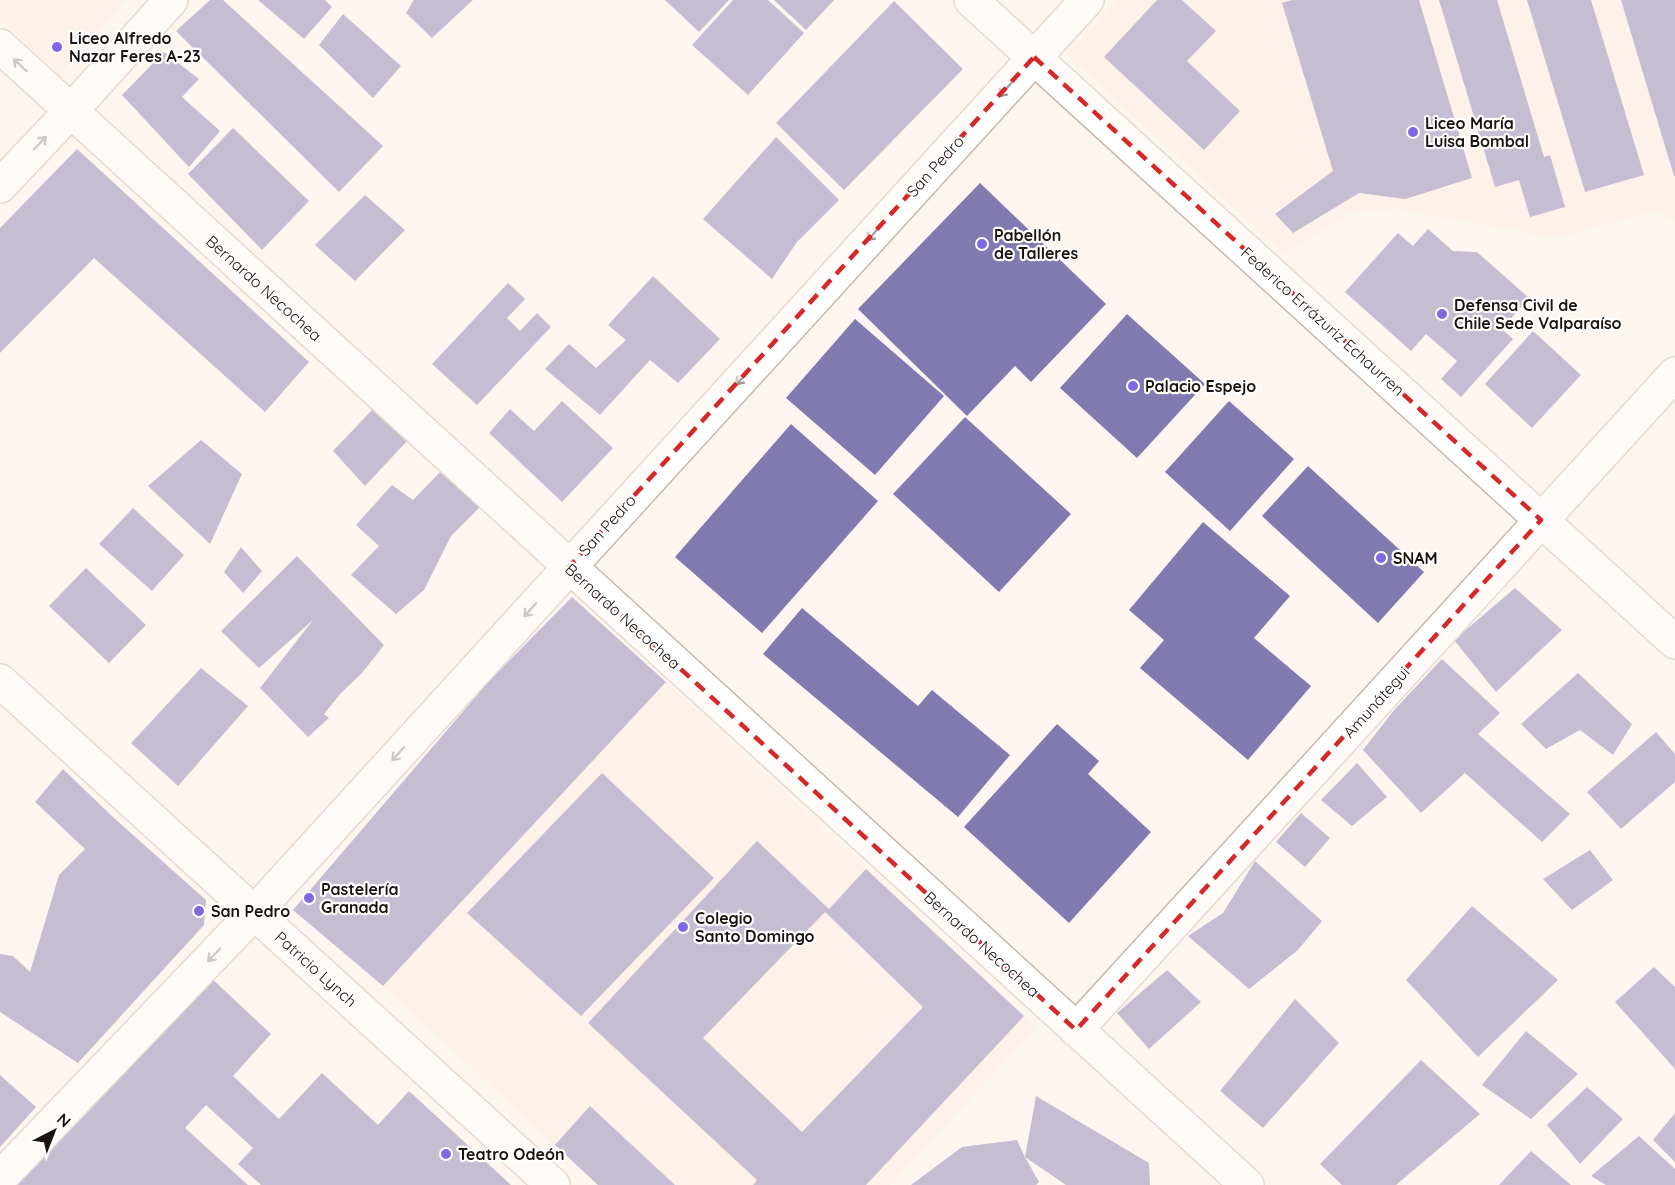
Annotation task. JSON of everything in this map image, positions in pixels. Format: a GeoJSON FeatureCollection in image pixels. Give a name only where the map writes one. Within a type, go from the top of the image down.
{"type":"FeatureCollection","features":[{"type":"Feature","properties":{"kind":"street"},"geometry":{"type":"LineString","coordinates":[[0,186],[171,0]]}},
{"type":"Feature","properties":{"kind":"street","name":"Federico Errázuriz Echaurren"},"geometry":{"type":"LineString","coordinates":[[971,0],[1675,642]]}},
{"type":"Feature","properties":{"kind":"street","name":"San Pedro"},"geometry":{"type":"LineString","coordinates":[[0,1178],[254,913],[1087,0]]}},
{"type":"Feature","properties":{"kind":"street","name":"Bernardo Necochea"},"geometry":{"type":"LineString","coordinates":[[0,46],[1247,1185]]}},
{"type":"Feature","properties":{"kind":"street","name":"Amunátegui"},"geometry":{"type":"LineString","coordinates":[[1076,1029],[1675,374]]}},
{"type":"Feature","properties":{"kind":"street","name":"Patricio Lynch"},"geometry":{"type":"LineString","coordinates":[[0,681],[553,1185]]}},
{"type":"Feature","properties":{"kind":"highlighted area"},"geometry":{"type":"Polygon","coordinates":[[[1034,57],[1541,520],[1076,1030],[569,567],[1034,57]]]}},
{"type":"Feature","properties":{"kind":"shaded area","name":"Liceo Alfredo Nazar Feres A-23"},"geometry":{"type":"Polygon","coordinates":[[[0,0],[126,0],[59,75],[0,19],[0,0]]]}},
{"type":"Feature","properties":{"kind":"shaded area","name":"Liceo María Luisa Bombal"},"geometry":{"type":"Polygon","coordinates":[[[1117,0],[1675,0],[1675,223],[1654,210],[1556,238],[1400,209],[1353,211],[1283,253],[1067,55],[1117,0]]]}},
{"type":"Feature","properties":{"kind":"shaded area","name":"Colegio Santo Domingo"},"geometry":{"type":"Polygon","coordinates":[[[666,682],[1037,1027],[890,1185],[598,1185],[383,986],[666,682]]]}},
{"type":"Feature","properties":{"kind":"building"},"geometry":{"type":"Polygon","coordinates":[[[210,0],[223,0],[383,146],[339,192],[176,31],[210,0]]]}},
{"type":"Feature","properties":{"kind":"building"},"geometry":{"type":"Polygon","coordinates":[[[258,0],[325,0],[332,7],[304,39],[258,0]]]}},
{"type":"Feature","properties":{"kind":"building"},"geometry":{"type":"Polygon","coordinates":[[[414,0],[473,0],[432,38],[406,13],[414,0]]]}},
{"type":"Feature","properties":{"kind":"building"},"geometry":{"type":"Polygon","coordinates":[[[665,0],[729,0],[699,32],[665,0]]]}},
{"type":"Feature","properties":{"kind":"building"},"geometry":{"type":"Polygon","coordinates":[[[733,0],[768,0],[804,33],[748,95],[692,45],[733,0]]]}},
{"type":"Feature","properties":{"kind":"building"},"geometry":{"type":"Polygon","coordinates":[[[774,0],[834,0],[806,30],[774,0]]]}},
{"type":"Feature","properties":{"kind":"building"},"geometry":{"type":"Polygon","coordinates":[[[1157,0],[1182,0],[1216,31],[1187,61],[1240,111],[1204,150],[1104,57],[1157,0]]]}},
{"type":"Feature","properties":{"kind":"building"},"geometry":{"type":"Polygon","coordinates":[[[1292,0],[1419,0],[1472,178],[1405,199],[1359,193],[1293,233],[1275,214],[1333,171],[1282,3],[1292,0]]]}},
{"type":"Feature","properties":{"kind":"building"},"geometry":{"type":"Polygon","coordinates":[[[1439,0],[1497,0],[1544,157],[1550,155],[1565,207],[1530,217],[1519,180],[1495,187],[1439,0]]]}},
{"type":"Feature","properties":{"kind":"building"},"geometry":{"type":"Polygon","coordinates":[[[1527,0],[1591,0],[1644,175],[1585,192],[1527,0]]]}},
{"type":"Feature","properties":{"kind":"building"},"geometry":{"type":"Polygon","coordinates":[[[1621,0],[1675,0],[1675,176],[1674,176],[1621,0]]]}},
{"type":"Feature","properties":{"kind":"building"},"geometry":{"type":"Polygon","coordinates":[[[894,1],[963,69],[844,190],[776,123],[894,1]]]}},
{"type":"Feature","properties":{"kind":"building"},"geometry":{"type":"Polygon","coordinates":[[[343,14],[401,66],[373,98],[319,45],[343,14]]]}},
{"type":"Feature","properties":{"kind":"building"},"geometry":{"type":"Polygon","coordinates":[[[164,52],[199,79],[182,97],[220,131],[189,167],[122,95],[164,52]]]}},
{"type":"Feature","properties":{"kind":"building"},"geometry":{"type":"Polygon","coordinates":[[[233,128],[309,201],[262,250],[188,174],[233,128]]]}},
{"type":"Feature","properties":{"kind":"building"},"geometry":{"type":"Polygon","coordinates":[[[776,137],[839,200],[797,242],[772,279],[703,219],[776,137]]]}},
{"type":"Feature","properties":{"kind":"building"},"geometry":{"type":"Polygon","coordinates":[[[77,149],[309,362],[265,412],[94,258],[0,353],[0,228],[77,149]]]}},
{"type":"Feature","properties":{"kind":"building","name":"Pabellón de Talleres"},"geometry":{"type":"Polygon","coordinates":[[[980,183],[1106,304],[1031,382],[1015,366],[967,416],[858,309],[980,183]]]}},
{"type":"Feature","properties":{"kind":"building"},"geometry":{"type":"Polygon","coordinates":[[[365,195],[405,230],[355,281],[315,245],[365,195]]]}},
{"type":"Feature","properties":{"kind":"building","name":"Defensa Civil de Chile Sede Valparaíso"},"geometry":{"type":"Polygon","coordinates":[[[1428,229],[1453,251],[1477,252],[1529,298],[1502,329],[1513,339],[1461,397],[1441,379],[1457,361],[1426,334],[1411,351],[1345,292],[1398,233],[1413,246],[1428,229]]]}},
{"type":"Feature","properties":{"kind":"building"},"geometry":{"type":"Polygon","coordinates":[[[653,276],[720,339],[678,383],[650,360],[600,415],[545,369],[569,344],[596,368],[626,340],[608,325],[653,276]]]}},
{"type":"Feature","properties":{"kind":"building"},"geometry":{"type":"Polygon","coordinates":[[[508,283],[525,299],[507,318],[520,331],[537,313],[551,327],[477,405],[432,364],[508,283]]]}},
{"type":"Feature","properties":{"kind":"building","name":"Palacio Espejo"},"geometry":{"type":"Polygon","coordinates":[[[1127,314],[1205,384],[1137,458],[1060,388],[1127,314]]]}},
{"type":"Feature","properties":{"kind":"building"},"geometry":{"type":"Polygon","coordinates":[[[855,319],[944,396],[875,475],[786,398],[855,319]]]}},
{"type":"Feature","properties":{"kind":"building"},"geometry":{"type":"Polygon","coordinates":[[[1533,331],[1581,375],[1532,428],[1485,384],[1533,331]]]}},
{"type":"Feature","properties":{"kind":"building"},"geometry":{"type":"Polygon","coordinates":[[[562,401],[613,448],[562,502],[489,433],[510,409],[534,431],[562,401]]]}},
{"type":"Feature","properties":{"kind":"building"},"geometry":{"type":"Polygon","coordinates":[[[1229,401],[1294,459],[1230,531],[1165,472],[1229,401]]]}},
{"type":"Feature","properties":{"kind":"building"},"geometry":{"type":"Polygon","coordinates":[[[372,410],[407,441],[365,486],[333,451],[372,410]]]}},
{"type":"Feature","properties":{"kind":"building"},"geometry":{"type":"Polygon","coordinates":[[[965,417],[1071,514],[999,592],[893,494],[965,417]]]}},
{"type":"Feature","properties":{"kind":"building"},"geometry":{"type":"Polygon","coordinates":[[[791,424],[878,501],[762,633],[675,557],[791,424]]]}},
{"type":"Feature","properties":{"kind":"building"},"geometry":{"type":"Polygon","coordinates":[[[201,440],[242,474],[210,544],[148,486],[201,440]]]}},
{"type":"Feature","properties":{"kind":"building"},"geometry":{"type":"Polygon","coordinates":[[[1308,466],[1424,572],[1378,623],[1262,516],[1308,466]]]}},
{"type":"Feature","properties":{"kind":"building"},"geometry":{"type":"Polygon","coordinates":[[[440,472],[481,506],[451,536],[424,590],[396,614],[351,575],[379,546],[356,525],[392,485],[413,500],[440,472]]]}},
{"type":"Feature","properties":{"kind":"building"},"geometry":{"type":"Polygon","coordinates":[[[133,508],[184,555],[152,591],[99,544],[133,508]]]}},
{"type":"Feature","properties":{"kind":"building"},"geometry":{"type":"Polygon","coordinates":[[[1203,522],[1290,596],[1254,638],[1311,686],[1248,760],[1140,668],[1164,640],[1129,610],[1203,522]]]}},
{"type":"Feature","properties":{"kind":"building"},"geometry":{"type":"Polygon","coordinates":[[[241,547],[262,571],[243,593],[224,572],[241,547]]]}},
{"type":"Feature","properties":{"kind":"building"},"geometry":{"type":"Polygon","coordinates":[[[297,556],[384,645],[324,714],[329,718],[308,737],[260,688],[313,620],[259,668],[221,631],[297,556]]]}},
{"type":"Feature","properties":{"kind":"building"},"geometry":{"type":"Polygon","coordinates":[[[86,568],[146,625],[109,663],[49,606],[86,568]]]}},
{"type":"Feature","properties":{"kind":"building"},"geometry":{"type":"Polygon","coordinates":[[[1515,588],[1562,630],[1496,692],[1454,640],[1515,588]]]}},
{"type":"Feature","properties":{"kind":"building"},"geometry":{"type":"Polygon","coordinates":[[[572,597],[666,682],[383,986],[293,910],[490,680],[572,597]]]}},
{"type":"Feature","properties":{"kind":"building"},"geometry":{"type":"Polygon","coordinates":[[[802,608],[918,706],[932,690],[1010,755],[958,817],[763,654],[802,608]]]}},
{"type":"Feature","properties":{"kind":"building"},"geometry":{"type":"Polygon","coordinates":[[[1442,659],[1500,713],[1478,734],[1570,814],[1542,842],[1465,773],[1421,813],[1363,750],[1395,709],[1442,659]]]}},
{"type":"Feature","properties":{"kind":"building"},"geometry":{"type":"Polygon","coordinates":[[[201,668],[248,706],[178,786],[131,743],[201,668]]]}},
{"type":"Feature","properties":{"kind":"building"},"geometry":{"type":"Polygon","coordinates":[[[1578,673],[1632,724],[1613,755],[1580,730],[1546,749],[1521,724],[1578,673]]]}},
{"type":"Feature","properties":{"kind":"building"},"geometry":{"type":"Polygon","coordinates":[[[1057,724],[1099,761],[1088,774],[1151,832],[1069,923],[964,827],[1057,724]]]}},
{"type":"Feature","properties":{"kind":"building"},"geometry":{"type":"Polygon","coordinates":[[[1656,732],[1675,754],[1675,782],[1621,829],[1587,792],[1656,732]]]}},
{"type":"Feature","properties":{"kind":"building"},"geometry":{"type":"Polygon","coordinates":[[[1357,763],[1387,797],[1352,826],[1321,800],[1357,763]]]}},
{"type":"Feature","properties":{"kind":"building"},"geometry":{"type":"Polygon","coordinates":[[[63,769],[206,900],[204,925],[78,1063],[0,1012],[0,954],[13,956],[30,972],[59,875],[85,849],[35,802],[63,769]]]}},
{"type":"Feature","properties":{"kind":"building"},"geometry":{"type":"Polygon","coordinates":[[[602,773],[714,878],[581,1016],[467,913],[602,773]]]}},
{"type":"Feature","properties":{"kind":"building"},"geometry":{"type":"Polygon","coordinates":[[[1301,813],[1330,838],[1305,867],[1276,842],[1301,813]]]}},
{"type":"Feature","properties":{"kind":"building"},"geometry":{"type":"Polygon","coordinates":[[[757,841],[829,909],[866,869],[1024,1016],[866,1185],[753,1185],[757,1180],[588,1023],[757,841]],[[825,912],[703,1038],[802,1132],[923,1007],[825,912]]]}},
{"type":"Feature","properties":{"kind":"building"},"geometry":{"type":"Polygon","coordinates":[[[1590,850],[1613,880],[1572,910],[1543,879],[1590,850]]]}},
{"type":"Feature","properties":{"kind":"building"},"geometry":{"type":"Polygon","coordinates":[[[1255,861],[1322,921],[1298,950],[1249,989],[1188,936],[1223,913],[1255,861]]]}},
{"type":"Feature","properties":{"kind":"building"},"geometry":{"type":"Polygon","coordinates":[[[1472,906],[1558,980],[1478,1057],[1406,980],[1472,906]]]}},
{"type":"Feature","properties":{"kind":"building"},"geometry":{"type":"Polygon","coordinates":[[[1654,967],[1675,987],[1675,1069],[1615,1002],[1654,967]]]}},
{"type":"Feature","properties":{"kind":"building"},"geometry":{"type":"Polygon","coordinates":[[[1167,970],[1201,1002],[1149,1049],[1117,1013],[1167,970]]]}},
{"type":"Feature","properties":{"kind":"building"},"geometry":{"type":"Polygon","coordinates":[[[209,976],[271,1034],[233,1076],[279,1119],[322,1073],[378,1125],[409,1091],[511,1185],[261,1185],[238,1164],[253,1148],[206,1105],[185,1128],[248,1185],[16,1185],[209,976]]]}},
{"type":"Feature","properties":{"kind":"building"},"geometry":{"type":"Polygon","coordinates":[[[1295,999],[1339,1043],[1263,1128],[1220,1091],[1295,999]]]}},
{"type":"Feature","properties":{"kind":"building"},"geometry":{"type":"Polygon","coordinates":[[[1526,1031],[1578,1074],[1531,1119],[1482,1085],[1526,1031]]]}},
{"type":"Feature","properties":{"kind":"building"},"geometry":{"type":"Polygon","coordinates":[[[1421,1060],[1480,1114],[1396,1185],[1342,1185],[1320,1164],[1421,1060]]]}},
{"type":"Feature","properties":{"kind":"building"},"geometry":{"type":"Polygon","coordinates":[[[0,1075],[36,1107],[0,1147],[0,1075]]]}},
{"type":"Feature","properties":{"kind":"building"},"geometry":{"type":"Polygon","coordinates":[[[1587,1087],[1623,1119],[1580,1164],[1547,1125],[1587,1087]]]}},
{"type":"Feature","properties":{"kind":"building"},"geometry":{"type":"Polygon","coordinates":[[[1036,1096],[1149,1163],[1150,1185],[1066,1185],[1025,1157],[1036,1096]]]}},
{"type":"Feature","properties":{"kind":"building"},"geometry":{"type":"Polygon","coordinates":[[[590,1106],[675,1185],[598,1185],[555,1145],[590,1106]]]}},
{"type":"Feature","properties":{"kind":"building"},"geometry":{"type":"Polygon","coordinates":[[[1675,1113],[1675,1162],[1653,1140],[1675,1113]]]}},
{"type":"Feature","properties":{"kind":"building"},"geometry":{"type":"Polygon","coordinates":[[[1639,1136],[1675,1169],[1675,1185],[1606,1185],[1591,1176],[1639,1136]]]}},
{"type":"Feature","properties":{"kind":"building"},"geometry":{"type":"Polygon","coordinates":[[[1017,1140],[1039,1182],[1036,1185],[911,1185],[962,1147],[1017,1140]]]}},
{"type":"Feature","properties":{"kind":"building"},"geometry":{"type":"Polygon","coordinates":[[[1531,1151],[1571,1185],[1499,1185],[1531,1151]]]}},
{"type":"Feature","properties":{"kind":"place","name":"Liceo Alfredo Nazar Feres A-23"},"geometry":{"type":"Point","coordinates":[57,47]}},
{"type":"Feature","properties":{"kind":"place","name":"Liceo María Luisa Bombal"},"geometry":{"type":"Point","coordinates":[1413,132]}},
{"type":"Feature","properties":{"kind":"place","name":"Pabellón de Talleres"},"geometry":{"type":"Point","coordinates":[982,244]}},
{"type":"Feature","properties":{"kind":"place","name":"Defensa Civil de Chile Sede Valparaíso"},"geometry":{"type":"Point","coordinates":[1442,314]}},
{"type":"Feature","properties":{"kind":"place","name":"Palacio Espejo"},"geometry":{"type":"Point","coordinates":[1133,386]}},
{"type":"Feature","properties":{"kind":"place","name":"SNAM"},"geometry":{"type":"Point","coordinates":[1381,558]}},
{"type":"Feature","properties":{"kind":"place","name":"Pastelería Granada"},"geometry":{"type":"Point","coordinates":[309,898]}},
{"type":"Feature","properties":{"kind":"place","name":"San Pedro"},"geometry":{"type":"Point","coordinates":[199,911]}},
{"type":"Feature","properties":{"kind":"place","name":"Colegio Santo Domingo"},"geometry":{"type":"Point","coordinates":[683,927]}},
{"type":"Feature","properties":{"kind":"place","name":"Teatro Odeón"},"geometry":{"type":"Point","coordinates":[446,1154]}}]}
